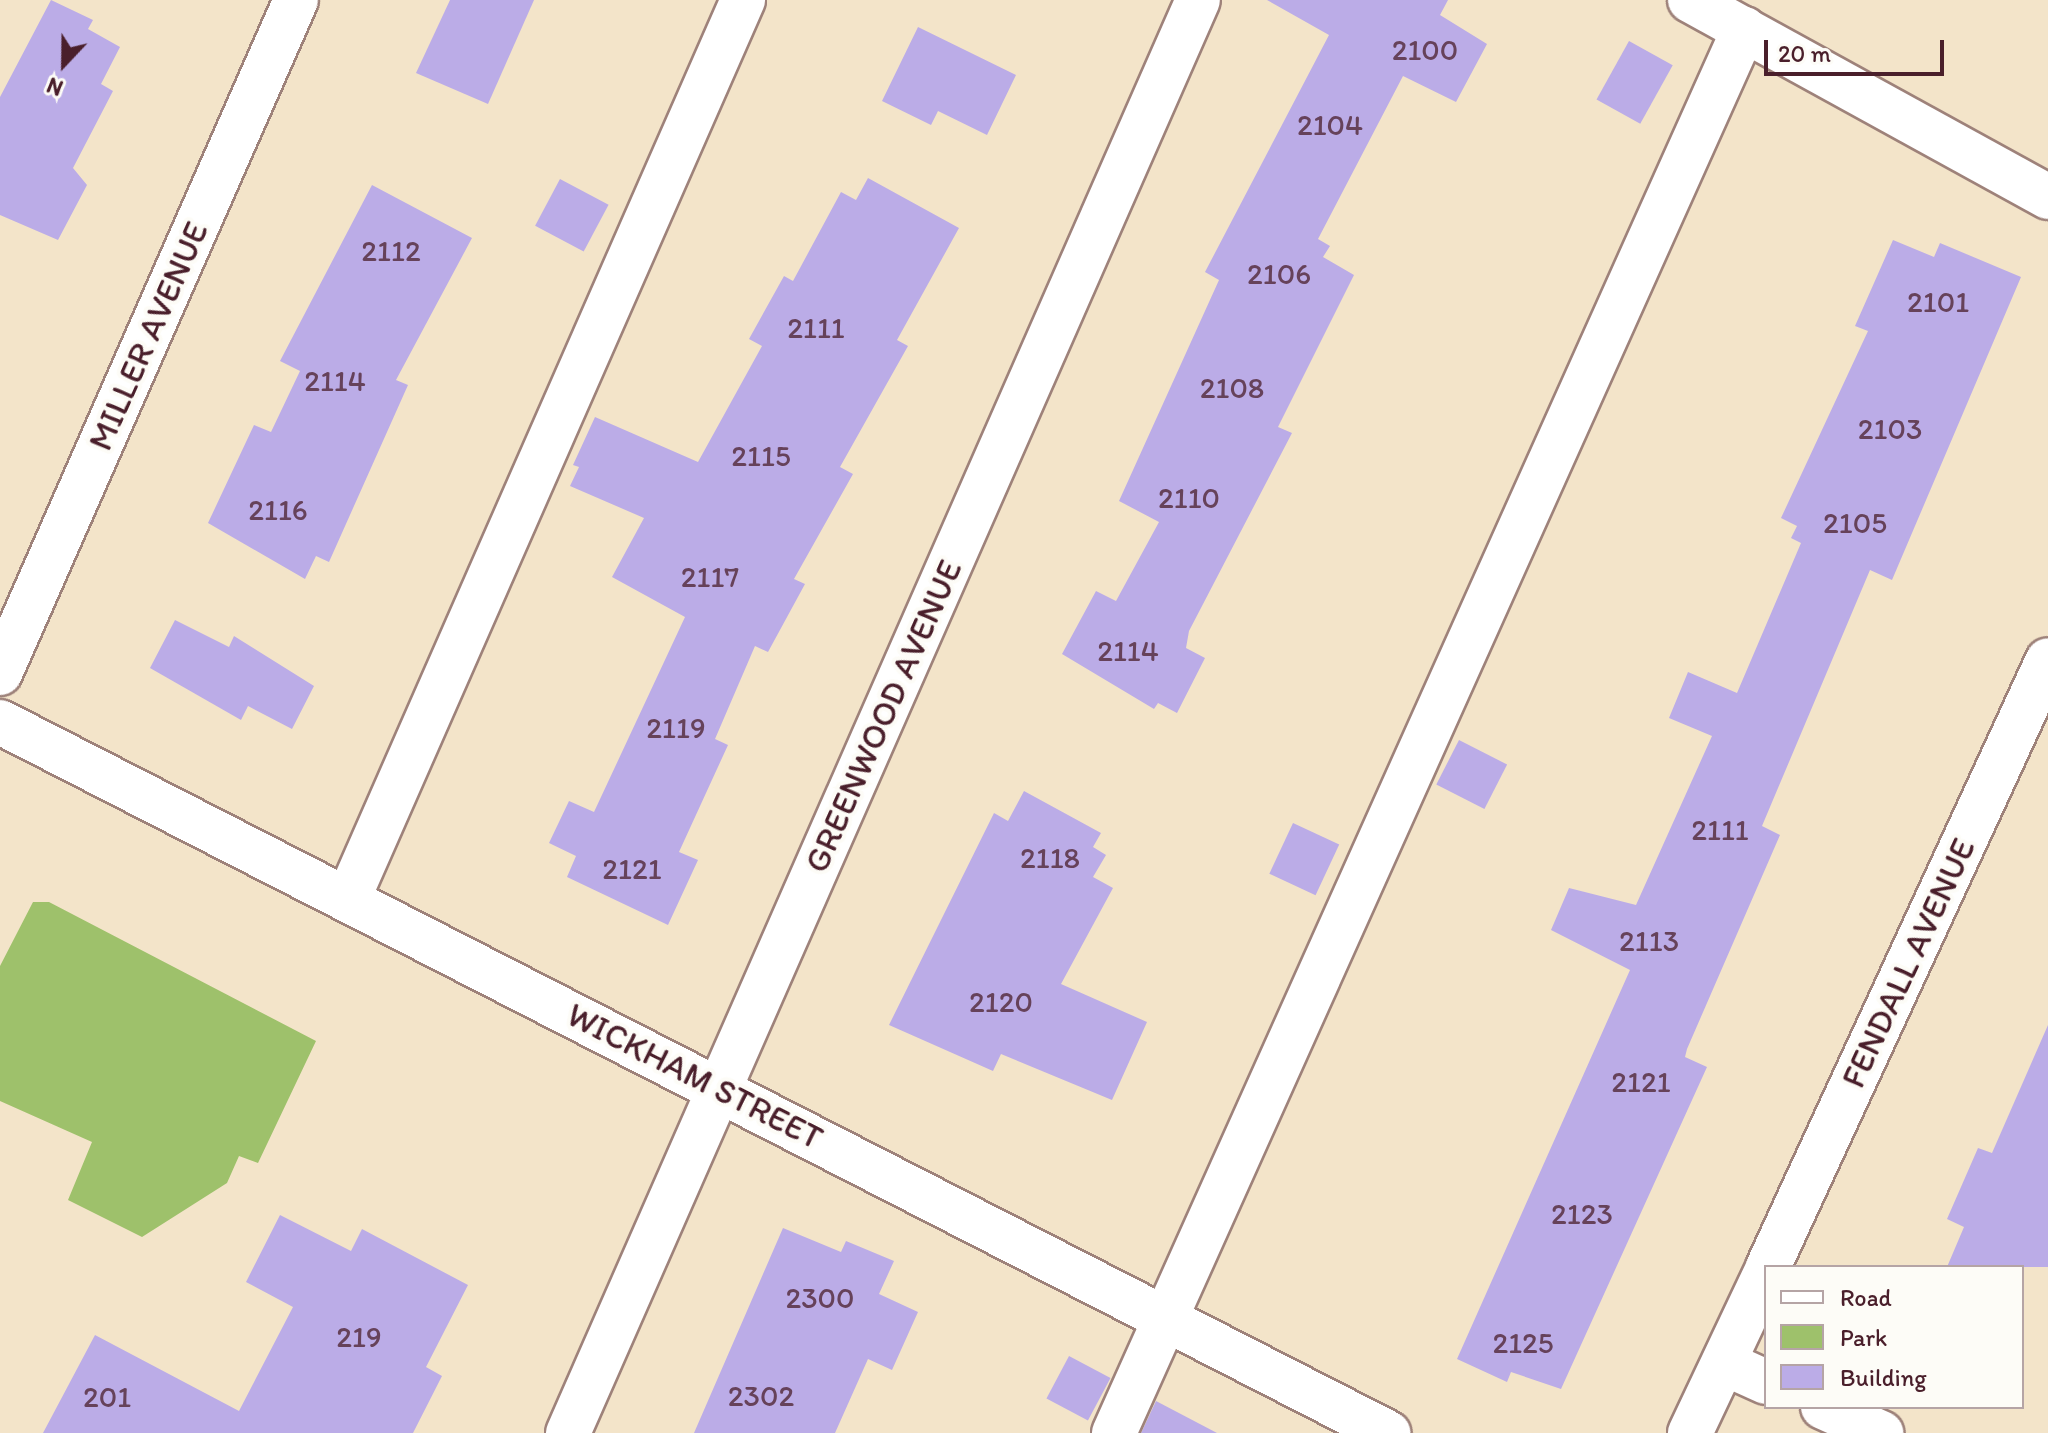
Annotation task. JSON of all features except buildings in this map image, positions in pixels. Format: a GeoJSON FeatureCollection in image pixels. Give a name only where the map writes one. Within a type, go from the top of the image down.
{"type":"FeatureCollection","features":[{"type":"Feature","properties":{"kind":"street","name":"MILLER AVENUE"},"geometry":{"type":"LineString","coordinates":[[0,673],[296,0]]}},
{"type":"Feature","properties":{"kind":"street"},"geometry":{"type":"LineString","coordinates":[[348,899],[743,0]]}},
{"type":"Feature","properties":{"kind":"street","name":"GREENWOOD AVENUE"},"geometry":{"type":"LineString","coordinates":[[568,1433],[1198,0]]}},
{"type":"Feature","properties":{"kind":"street"},"geometry":{"type":"LineString","coordinates":[[1690,0],[2048,197]]}},
{"type":"Feature","properties":{"kind":"street"},"geometry":{"type":"LineString","coordinates":[[1114,1433],[1744,29]]}},
{"type":"Feature","properties":{"kind":"street","name":"FENDALL AVENUE"},"geometry":{"type":"LineString","coordinates":[[1769,1265],[2048,660]]}},
{"type":"Feature","properties":{"kind":"street","name":"WICKHAM STREET"},"geometry":{"type":"LineString","coordinates":[[0,722],[1388,1433]]}},
{"type":"Feature","properties":{"kind":"street","name":"FENDALL AVENUE"},"geometry":{"type":"LineString","coordinates":[[1690,1433],[1764,1276]]}},
{"type":"Feature","properties":{"kind":"street"},"geometry":{"type":"LineString","coordinates":[[1724,1363],[1764,1381]]}},
{"type":"Feature","properties":{"kind":"street"},"geometry":{"type":"LineString","coordinates":[[1827,1409],[1881,1433]]}},
{"type":"Feature","properties":{"kind":"green space"},"geometry":{"type":"Polygon","coordinates":[[[33,902],[49,902],[316,1041],[258,1163],[239,1156],[227,1183],[142,1237],[68,1200],[92,1142],[0,1101],[0,966],[33,902]]]}}]}
